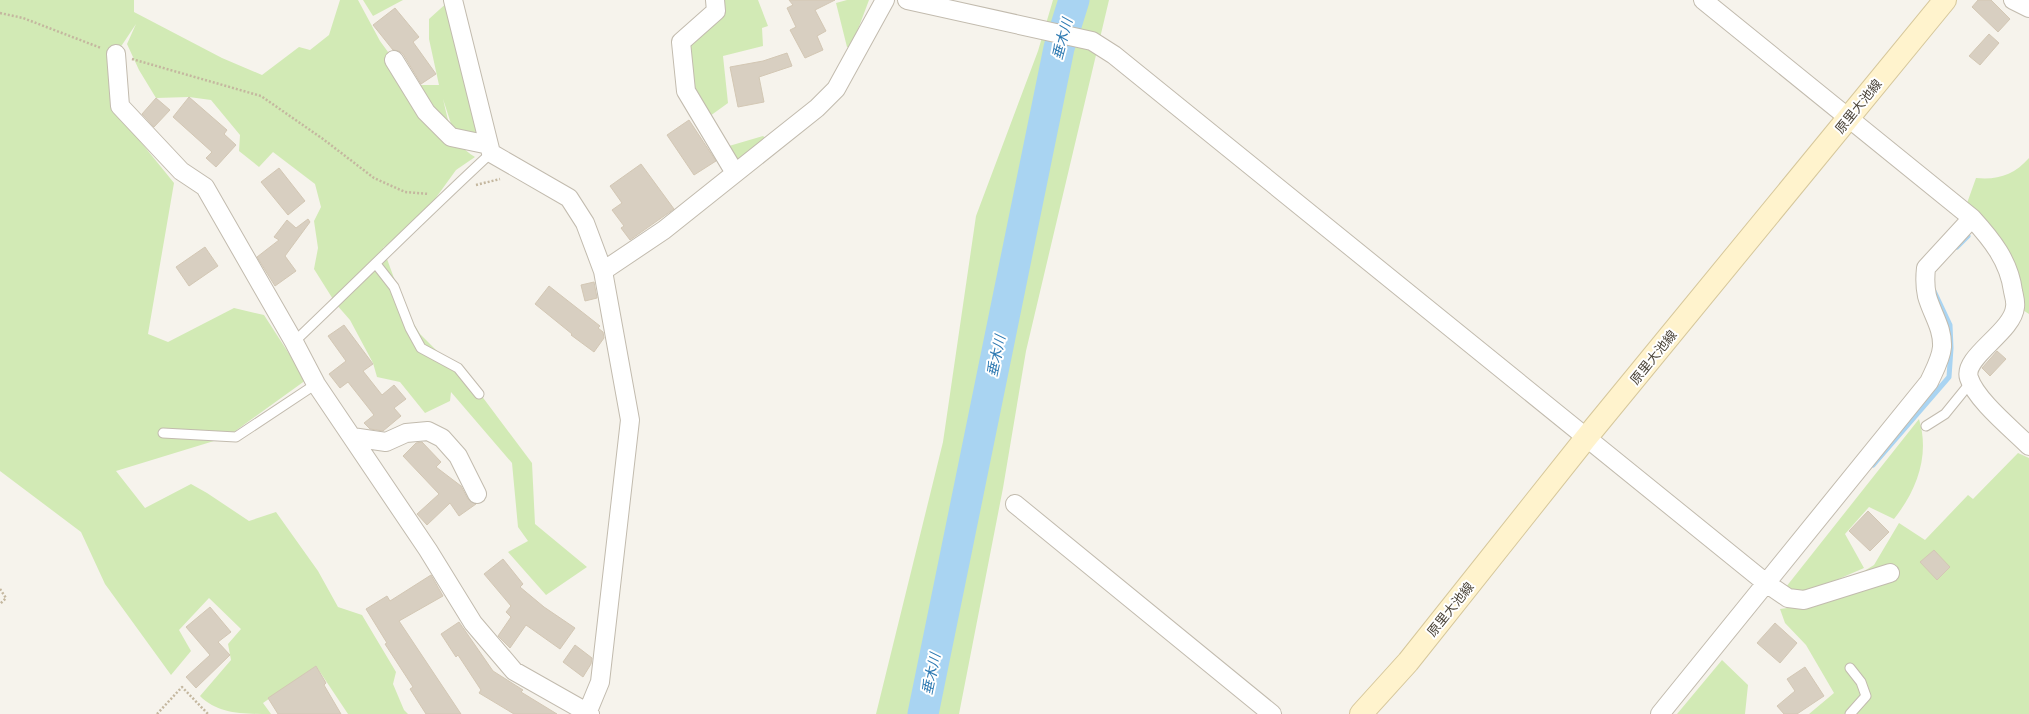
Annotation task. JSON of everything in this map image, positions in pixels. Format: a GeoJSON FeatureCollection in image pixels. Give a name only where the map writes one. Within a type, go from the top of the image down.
{"type":"FeatureCollection","features":[{"type":"Feature","properties":{"kind":"main road","name":"原里大池線"},"geometry":{"type":"LineString","coordinates":[[1361,714],[1408,662],[1586,438],[1945,0]]}},
{"type":"Feature","properties":{"kind":"street"},"geometry":{"type":"LineString","coordinates":[[453,0],[490,149]]}},
{"type":"Feature","properties":{"kind":"street"},"geometry":{"type":"LineString","coordinates":[[715,0],[716,11],[681,42],[686,91],[735,173]]}},
{"type":"Feature","properties":{"kind":"street"},"geometry":{"type":"LineString","coordinates":[[602,271],[664,230],[817,108],[836,89],[885,0]]}},
{"type":"Feature","properties":{"kind":"street"},"geometry":{"type":"LineString","coordinates":[[907,0],[1092,41],[1114,55],[1586,438],[1766,583],[1788,598],[1804,600],[1890,573]]}},
{"type":"Feature","properties":{"kind":"street"},"geometry":{"type":"LineString","coordinates":[[1703,0],[1972,218],[1993,242],[2007,267],[2012,285],[2015,307],[2008,325],[1971,362],[1968,377],[1975,392],[2029,446]]}},
{"type":"Feature","properties":{"kind":"street"},"geometry":{"type":"LineString","coordinates":[[2013,0],[2029,8]]}},
{"type":"Feature","properties":{"kind":"street"},"geometry":{"type":"LineString","coordinates":[[116,54],[120,106],[181,171],[205,187],[294,342],[316,384],[428,550],[473,623],[514,671],[588,713],[600,682],[630,420],[602,271],[585,223],[569,198],[524,172],[490,149],[451,137],[426,112],[394,60]]}},
{"type":"Feature","properties":{"kind":"street"},"geometry":{"type":"LineString","coordinates":[[1660,714],[1929,382],[1938,364],[1942,347],[1940,327],[1927,296],[1925,279],[1926,268],[1972,218]]}},
{"type":"Feature","properties":{"kind":"street"},"geometry":{"type":"LineString","coordinates":[[352,437],[386,442],[406,433],[428,431],[442,438],[458,456],[477,494]]}},
{"type":"Feature","properties":{"kind":"street"},"geometry":{"type":"LineString","coordinates":[[1015,504],[1272,714]]}},
{"type":"Feature","properties":{"kind":"lane"},"geometry":{"type":"LineString","coordinates":[[294,342],[376,264],[490,149]]}},
{"type":"Feature","properties":{"kind":"lane"},"geometry":{"type":"LineString","coordinates":[[376,264],[394,287],[410,328],[421,348],[458,368],[479,394]]}},
{"type":"Feature","properties":{"kind":"lane"},"geometry":{"type":"LineString","coordinates":[[1926,426],[1945,414],[1971,382]]}},
{"type":"Feature","properties":{"kind":"lane"},"geometry":{"type":"LineString","coordinates":[[163,433],[236,437],[316,384]]}},
{"type":"Feature","properties":{"kind":"lane"},"geometry":{"type":"LineString","coordinates":[[1850,668],[1861,682],[1866,696],[1850,714]]}},
{"type":"Feature","properties":{"kind":"path"},"geometry":{"type":"LineString","coordinates":[[0,13],[23,18],[116,54],[261,96],[374,178],[405,192],[439,195],[452,189],[491,182],[513,174],[524,172]]}},
{"type":"Feature","properties":{"kind":"path"},"geometry":{"type":"LineString","coordinates":[[0,589],[6,598],[0,604]]}},
{"type":"Feature","properties":{"kind":"path"},"geometry":{"type":"LineString","coordinates":[[157,714],[182,687],[208,714]]}},
{"type":"Feature","properties":{"kind":"green space"},"geometry":{"type":"Polygon","coordinates":[[[0,0],[134,0],[134,12],[222,58],[262,75],[299,47],[310,50],[329,35],[340,0],[358,0],[380,41],[412,85],[439,85],[429,39],[429,19],[450,0],[479,135],[454,133],[443,99],[452,132],[461,145],[475,157],[456,170],[422,217],[383,248],[406,311],[420,334],[481,395],[532,463],[535,524],[587,567],[546,595],[508,552],[528,541],[518,527],[512,463],[451,392],[450,401],[425,413],[400,382],[377,377],[373,363],[350,320],[336,304],[314,269],[318,248],[314,221],[321,207],[315,184],[273,152],[259,167],[239,151],[240,135],[211,100],[189,97],[156,98],[139,70],[127,44],[136,24],[116,54],[114,109],[174,183],[148,334],[168,342],[234,308],[264,315],[306,380],[227,437],[116,471],[145,508],[191,484],[249,521],[276,512],[318,571],[338,607],[362,615],[396,672],[393,684],[404,710],[408,714],[348,714],[316,666],[263,703],[271,714],[231,712],[223,710],[207,702],[200,696],[231,660],[228,644],[241,629],[209,598],[179,630],[191,651],[171,675],[105,584],[81,532],[0,471],[0,0]]]}},
{"type":"Feature","properties":{"kind":"green space"},"geometry":{"type":"Polygon","coordinates":[[[363,0],[403,0],[373,16],[363,0]]]}},
{"type":"Feature","properties":{"kind":"green space"},"geometry":{"type":"Polygon","coordinates":[[[720,0],[758,0],[768,26],[762,28],[763,46],[723,56],[728,103],[710,116],[691,83],[681,42],[720,0]]]}},
{"type":"Feature","properties":{"kind":"green space"},"geometry":{"type":"Polygon","coordinates":[[[847,0],[869,0],[851,48],[847,47],[836,3],[847,0]]]}},
{"type":"Feature","properties":{"kind":"green space"},"geometry":{"type":"Polygon","coordinates":[[[1053,0],[1109,0],[1026,351],[1003,488],[959,714],[876,714],[943,442],[976,216],[1038,51],[1053,0]]]}},
{"type":"Feature","properties":{"kind":"green space"},"geometry":{"type":"Polygon","coordinates":[[[763,136],[767,139],[738,166],[729,146],[763,136]]]}},
{"type":"Feature","properties":{"kind":"green space"},"geometry":{"type":"Polygon","coordinates":[[[2029,158],[2029,314],[2015,305],[2014,278],[1966,206],[1976,178],[1991,178],[2005,175],[2017,169],[2029,158]]]}},
{"type":"Feature","properties":{"kind":"green space"},"geometry":{"type":"Polygon","coordinates":[[[1919,419],[1922,432],[1922,459],[1915,484],[1902,508],[1894,519],[1869,507],[1845,534],[1864,568],[1804,594],[1786,587],[1919,419]]]}},
{"type":"Feature","properties":{"kind":"green space"},"geometry":{"type":"Polygon","coordinates":[[[2018,453],[2029,458],[2029,714],[1809,714],[1834,693],[1806,645],[1785,623],[1780,609],[1809,605],[1874,565],[1899,523],[1925,540],[1968,495],[1973,499],[2018,453]]]}},
{"type":"Feature","properties":{"kind":"green space"},"geometry":{"type":"Polygon","coordinates":[[[1722,660],[1748,685],[1745,714],[1677,714],[1722,660]]]}},
{"type":"Feature","properties":{"kind":"building"},"geometry":{"type":"Polygon","coordinates":[[[789,0],[835,0],[815,10],[826,31],[817,36],[823,50],[805,58],[790,30],[796,27],[787,8],[793,5],[789,0]]]}},
{"type":"Feature","properties":{"kind":"building"},"geometry":{"type":"Polygon","coordinates":[[[1978,0],[1991,0],[2010,19],[1998,32],[1972,7],[1978,0]]]}},
{"type":"Feature","properties":{"kind":"building"},"geometry":{"type":"Polygon","coordinates":[[[395,8],[419,37],[413,42],[436,74],[421,84],[403,54],[399,51],[393,50],[373,25],[395,8]]]}},
{"type":"Feature","properties":{"kind":"building"},"geometry":{"type":"Polygon","coordinates":[[[1989,34],[1999,43],[1980,65],[1969,56],[1989,34]]]}},
{"type":"Feature","properties":{"kind":"building"},"geometry":{"type":"Polygon","coordinates":[[[787,53],[792,66],[759,77],[764,102],[738,107],[730,67],[763,61],[787,53]]]}},
{"type":"Feature","properties":{"kind":"building"},"geometry":{"type":"Polygon","coordinates":[[[189,97],[227,130],[224,134],[236,145],[216,167],[206,158],[212,152],[173,117],[189,97]]]}},
{"type":"Feature","properties":{"kind":"building"},"geometry":{"type":"Polygon","coordinates":[[[156,98],[170,110],[154,127],[142,114],[156,98]]]}},
{"type":"Feature","properties":{"kind":"building"},"geometry":{"type":"Polygon","coordinates":[[[689,120],[716,161],[694,175],[667,135],[689,120]]]}},
{"type":"Feature","properties":{"kind":"building"},"geometry":{"type":"Polygon","coordinates":[[[641,164],[674,209],[630,240],[621,228],[624,226],[612,210],[622,203],[610,186],[641,164]]]}},
{"type":"Feature","properties":{"kind":"building"},"geometry":{"type":"Polygon","coordinates":[[[279,168],[305,201],[288,215],[261,182],[279,168]]]}},
{"type":"Feature","properties":{"kind":"building"},"geometry":{"type":"Polygon","coordinates":[[[308,219],[310,222],[285,256],[296,271],[275,286],[257,257],[279,240],[274,237],[287,220],[296,228],[308,219]]]}},
{"type":"Feature","properties":{"kind":"building"},"geometry":{"type":"Polygon","coordinates":[[[205,247],[218,266],[189,286],[176,267],[205,247]]]}},
{"type":"Feature","properties":{"kind":"building"},"geometry":{"type":"Polygon","coordinates":[[[594,282],[597,298],[585,301],[581,285],[594,282]]]}},
{"type":"Feature","properties":{"kind":"building"},"geometry":{"type":"Polygon","coordinates":[[[549,286],[600,326],[598,328],[603,332],[604,338],[594,352],[571,335],[572,334],[535,304],[549,286]]]}},
{"type":"Feature","properties":{"kind":"building"},"geometry":{"type":"Polygon","coordinates":[[[344,325],[373,364],[363,371],[382,395],[394,385],[406,399],[394,408],[401,416],[383,431],[370,429],[364,423],[374,415],[348,382],[340,388],[329,374],[346,361],[328,336],[344,325]]]}},
{"type":"Feature","properties":{"kind":"building"},"geometry":{"type":"Polygon","coordinates":[[[1997,351],[2006,359],[1990,376],[1982,368],[1997,351]]]}},
{"type":"Feature","properties":{"kind":"building"},"geometry":{"type":"Polygon","coordinates":[[[422,442],[441,462],[436,467],[461,486],[468,499],[476,504],[459,516],[450,503],[427,525],[417,514],[439,494],[403,456],[416,443],[422,442]]]}},
{"type":"Feature","properties":{"kind":"building"},"geometry":{"type":"Polygon","coordinates":[[[1868,511],[1889,532],[1870,551],[1849,531],[1868,511]]]}},
{"type":"Feature","properties":{"kind":"building"},"geometry":{"type":"Polygon","coordinates":[[[1934,550],[1950,567],[1937,580],[1920,562],[1934,550]]]}},
{"type":"Feature","properties":{"kind":"building"},"geometry":{"type":"Polygon","coordinates":[[[503,559],[523,584],[520,587],[544,607],[575,628],[560,649],[526,625],[510,648],[498,636],[511,617],[506,612],[511,606],[484,574],[503,559]]]}},
{"type":"Feature","properties":{"kind":"building"},"geometry":{"type":"Polygon","coordinates":[[[431,575],[443,596],[399,621],[461,714],[426,714],[410,689],[413,687],[385,644],[387,643],[366,609],[387,596],[390,601],[431,575]]]}},
{"type":"Feature","properties":{"kind":"building"},"geometry":{"type":"Polygon","coordinates":[[[210,607],[231,632],[218,642],[230,655],[196,688],[186,677],[210,655],[186,627],[210,607]]]}},
{"type":"Feature","properties":{"kind":"building"},"geometry":{"type":"Polygon","coordinates":[[[459,622],[493,671],[523,690],[521,692],[557,714],[514,714],[479,693],[481,690],[458,655],[456,657],[441,634],[459,622]]]}},
{"type":"Feature","properties":{"kind":"building"},"geometry":{"type":"Polygon","coordinates":[[[1775,623],[1797,643],[1780,663],[1757,643],[1775,623]]]}},
{"type":"Feature","properties":{"kind":"building"},"geometry":{"type":"Polygon","coordinates":[[[575,645],[592,658],[591,664],[583,677],[563,662],[575,645]]]}},
{"type":"Feature","properties":{"kind":"building"},"geometry":{"type":"Polygon","coordinates":[[[316,666],[326,683],[324,685],[341,714],[278,714],[268,698],[316,666]]]}},
{"type":"Feature","properties":{"kind":"building"},"geometry":{"type":"Polygon","coordinates":[[[1805,667],[1824,696],[1797,714],[1784,714],[1777,706],[1795,691],[1787,679],[1805,667]]]}},
{"type":"Feature","properties":{"kind":"waterway","name":"垂木川"},"geometry":{"type":"LineString","coordinates":[[923,714],[1059,48],[1074,0]]}},
{"type":"Feature","properties":{"kind":"waterway"},"geometry":{"type":"LineString","coordinates":[[1957,247],[1968,236]]}},
{"type":"Feature","properties":{"kind":"waterway"},"geometry":{"type":"LineString","coordinates":[[1873,465],[1949,377],[1951,348],[1950,325],[1934,291]]}}]}
